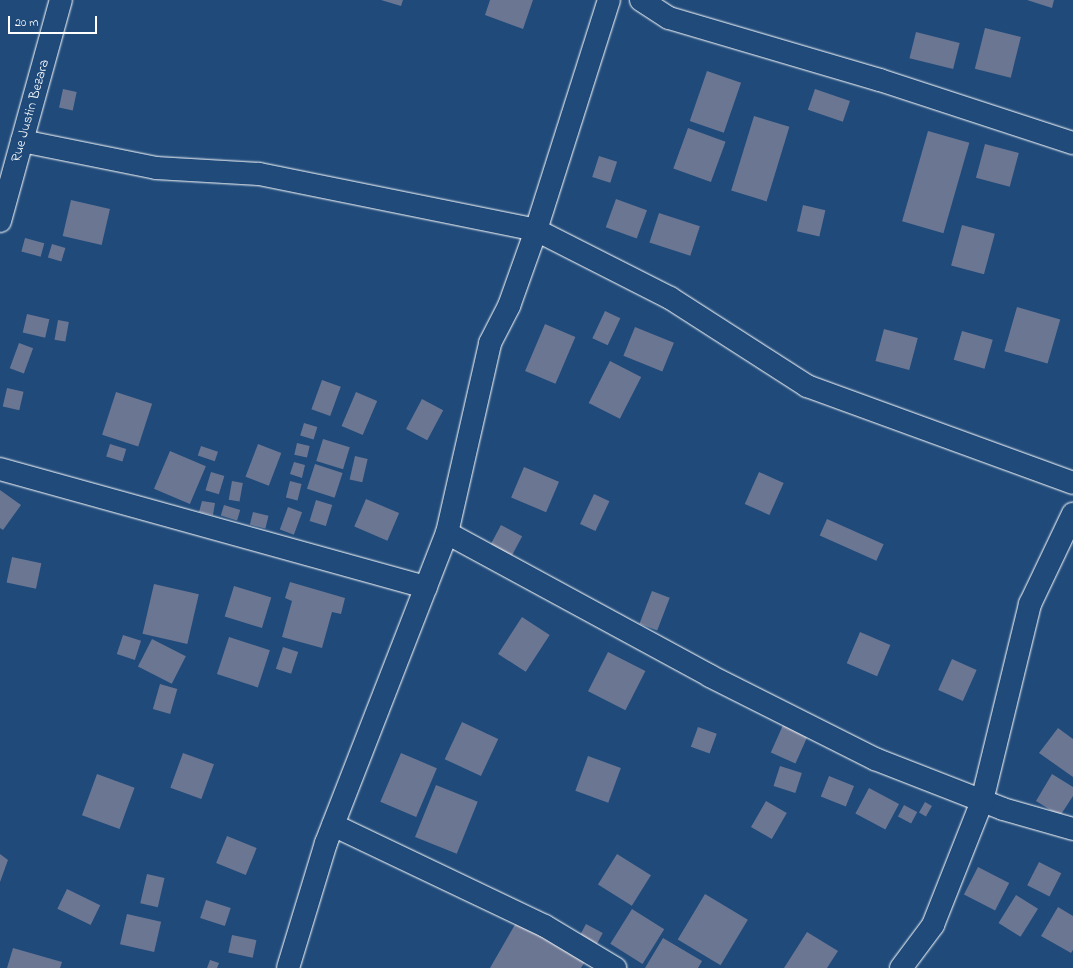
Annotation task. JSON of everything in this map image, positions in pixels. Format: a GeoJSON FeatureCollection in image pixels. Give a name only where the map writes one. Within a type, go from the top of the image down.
{"type":"FeatureCollection","features":[{"type":"Feature","properties":{"kind":"street","name":"Rue Justin Bezara"},"geometry":{"type":"LineString","coordinates":[[0,221],[61,0]]}},
{"type":"Feature","properties":{"kind":"street"},"geometry":{"type":"LineString","coordinates":[[288,968],[326,843],[447,533],[490,343],[509,306],[536,230],[609,0]]}},
{"type":"Feature","properties":{"kind":"street"},"geometry":{"type":"LineString","coordinates":[[641,0],[669,18],[880,80],[1073,143]]}},
{"type":"Feature","properties":{"kind":"street"},"geometry":{"type":"LineString","coordinates":[[22,141],[156,168],[259,174],[536,230],[670,298],[807,386],[1073,483]]}},
{"type":"Feature","properties":{"kind":"street"},"geometry":{"type":"LineString","coordinates":[[0,469],[426,587]]}},
{"type":"Feature","properties":{"kind":"street"},"geometry":{"type":"LineString","coordinates":[[901,968],[933,925],[982,801],[1030,604],[1073,514]]}},
{"type":"Feature","properties":{"kind":"street"},"geometry":{"type":"LineString","coordinates":[[447,533],[710,676],[875,759],[1003,809],[1073,829]]}},
{"type":"Feature","properties":{"kind":"street"},"geometry":{"type":"LineString","coordinates":[[333,825],[545,926],[615,968]]}},
{"type":"Feature","properties":{"kind":"building"},"geometry":{"type":"Polygon","coordinates":[[[381,0],[403,0],[401,6],[381,0]]]}},
{"type":"Feature","properties":{"kind":"building"},"geometry":{"type":"Polygon","coordinates":[[[490,0],[533,0],[523,29],[485,15],[490,0]]]}},
{"type":"Feature","properties":{"kind":"building"},"geometry":{"type":"Polygon","coordinates":[[[1027,0],[1054,0],[1052,8],[1027,0]]]}},
{"type":"Feature","properties":{"kind":"building"},"geometry":{"type":"Polygon","coordinates":[[[985,28],[1021,37],[1011,78],[975,69],[985,28]]]}},
{"type":"Feature","properties":{"kind":"building"},"geometry":{"type":"Polygon","coordinates":[[[916,32],[960,43],[953,69],[909,58],[916,32]]]}},
{"type":"Feature","properties":{"kind":"building"},"geometry":{"type":"Polygon","coordinates":[[[707,71],[741,83],[724,133],[690,121],[707,71]]]}},
{"type":"Feature","properties":{"kind":"building"},"geometry":{"type":"Polygon","coordinates":[[[63,89],[77,92],[73,110],[59,108],[63,89]]]}},
{"type":"Feature","properties":{"kind":"building"},"geometry":{"type":"Polygon","coordinates":[[[815,89],[850,101],[843,122],[808,110],[815,89]]]}},
{"type":"Feature","properties":{"kind":"building"},"geometry":{"type":"Polygon","coordinates":[[[754,116],[789,127],[767,201],[731,191],[754,116]]]}},
{"type":"Feature","properties":{"kind":"building"},"geometry":{"type":"Polygon","coordinates":[[[688,128],[726,142],[711,182],[673,168],[688,128]]]}},
{"type":"Feature","properties":{"kind":"building"},"geometry":{"type":"Polygon","coordinates":[[[928,131],[969,143],[943,233],[902,221],[928,131]]]}},
{"type":"Feature","properties":{"kind":"building"},"geometry":{"type":"Polygon","coordinates":[[[985,144],[1019,153],[1010,187],[976,178],[985,144]]]}},
{"type":"Feature","properties":{"kind":"building"},"geometry":{"type":"Polygon","coordinates":[[[599,156],[617,162],[610,183],[592,177],[599,156]]]}},
{"type":"Feature","properties":{"kind":"building"},"geometry":{"type":"Polygon","coordinates":[[[616,199],[647,210],[637,238],[606,227],[616,199]]]}},
{"type":"Feature","properties":{"kind":"building"},"geometry":{"type":"Polygon","coordinates":[[[71,200],[110,209],[102,245],[63,236],[71,200]]]}},
{"type":"Feature","properties":{"kind":"building"},"geometry":{"type":"Polygon","coordinates":[[[803,205],[825,210],[819,236],[797,231],[803,205]]]}},
{"type":"Feature","properties":{"kind":"building"},"geometry":{"type":"Polygon","coordinates":[[[659,213],[700,226],[690,256],[649,242],[659,213]]]}},
{"type":"Feature","properties":{"kind":"building"},"geometry":{"type":"Polygon","coordinates":[[[962,225],[995,234],[984,274],[951,266],[962,225]]]}},
{"type":"Feature","properties":{"kind":"building"},"geometry":{"type":"Polygon","coordinates":[[[25,238],[44,243],[41,257],[21,252],[25,238]]]}},
{"type":"Feature","properties":{"kind":"building"},"geometry":{"type":"Polygon","coordinates":[[[52,244],[65,248],[61,261],[48,257],[52,244]]]}},
{"type":"Feature","properties":{"kind":"building"},"geometry":{"type":"Polygon","coordinates":[[[1017,307],[1060,319],[1048,364],[1004,351],[1017,307]]]}},
{"type":"Feature","properties":{"kind":"building"},"geometry":{"type":"Polygon","coordinates":[[[605,311],[620,318],[608,345],[592,338],[605,311]]]}},
{"type":"Feature","properties":{"kind":"building"},"geometry":{"type":"Polygon","coordinates":[[[27,314],[49,319],[45,338],[23,333],[27,314]]]}},
{"type":"Feature","properties":{"kind":"building"},"geometry":{"type":"Polygon","coordinates":[[[58,320],[69,322],[65,342],[55,340],[58,320]]]}},
{"type":"Feature","properties":{"kind":"building"},"geometry":{"type":"Polygon","coordinates":[[[545,324],[575,337],[555,384],[525,371],[545,324]]]}},
{"type":"Feature","properties":{"kind":"building"},"geometry":{"type":"Polygon","coordinates":[[[635,327],[674,343],[662,371],[623,356],[635,327]]]}},
{"type":"Feature","properties":{"kind":"building"},"geometry":{"type":"Polygon","coordinates":[[[884,329],[918,338],[909,370],[875,361],[884,329]]]}},
{"type":"Feature","properties":{"kind":"building"},"geometry":{"type":"Polygon","coordinates":[[[962,331],[993,340],[984,369],[954,360],[962,331]]]}},
{"type":"Feature","properties":{"kind":"building"},"geometry":{"type":"Polygon","coordinates":[[[19,343],[33,348],[24,374],[10,368],[19,343]]]}},
{"type":"Feature","properties":{"kind":"building"},"geometry":{"type":"Polygon","coordinates":[[[610,361],[641,377],[620,419],[589,403],[610,361]]]}},
{"type":"Feature","properties":{"kind":"building"},"geometry":{"type":"Polygon","coordinates":[[[322,380],[341,387],[330,416],[311,409],[322,380]]]}},
{"type":"Feature","properties":{"kind":"building"},"geometry":{"type":"Polygon","coordinates":[[[7,388],[24,392],[19,410],[3,407],[7,388]]]}},
{"type":"Feature","properties":{"kind":"building"},"geometry":{"type":"Polygon","coordinates":[[[116,392],[152,404],[138,447],[102,435],[116,392]]]}},
{"type":"Feature","properties":{"kind":"building"},"geometry":{"type":"Polygon","coordinates":[[[356,392],[377,401],[363,435],[342,426],[356,392]]]}},
{"type":"Feature","properties":{"kind":"building"},"geometry":{"type":"Polygon","coordinates":[[[422,399],[443,410],[427,440],[406,429],[422,399]]]}},
{"type":"Feature","properties":{"kind":"building"},"geometry":{"type":"Polygon","coordinates":[[[304,423],[317,427],[314,440],[300,435],[304,423]]]}},
{"type":"Feature","properties":{"kind":"building"},"geometry":{"type":"Polygon","coordinates":[[[323,439],[350,447],[343,469],[316,461],[323,439]]]}},
{"type":"Feature","properties":{"kind":"building"},"geometry":{"type":"Polygon","coordinates":[[[297,443],[310,446],[307,458],[294,455],[297,443]]]}},
{"type":"Feature","properties":{"kind":"building"},"geometry":{"type":"Polygon","coordinates":[[[110,444],[126,449],[122,461],[106,456],[110,444]]]}},
{"type":"Feature","properties":{"kind":"building"},"geometry":{"type":"Polygon","coordinates":[[[258,444],[281,453],[269,486],[245,477],[258,444]]]}},
{"type":"Feature","properties":{"kind":"building"},"geometry":{"type":"Polygon","coordinates":[[[201,446],[218,452],[215,461],[198,455],[201,446]]]}},
{"type":"Feature","properties":{"kind":"building"},"geometry":{"type":"Polygon","coordinates":[[[170,451],[206,466],[190,504],[154,489],[170,451]]]}},
{"type":"Feature","properties":{"kind":"building"},"geometry":{"type":"Polygon","coordinates":[[[355,456],[368,459],[362,482],[350,479],[355,456]]]}},
{"type":"Feature","properties":{"kind":"building"},"geometry":{"type":"Polygon","coordinates":[[[294,462],[305,465],[302,478],[290,474],[294,462]]]}},
{"type":"Feature","properties":{"kind":"building"},"geometry":{"type":"Polygon","coordinates":[[[315,464],[343,473],[335,498],[307,489],[315,464]]]}},
{"type":"Feature","properties":{"kind":"building"},"geometry":{"type":"Polygon","coordinates":[[[524,467],[559,482],[546,512],[511,497],[524,467]]]}},
{"type":"Feature","properties":{"kind":"building"},"geometry":{"type":"Polygon","coordinates":[[[211,472],[224,476],[219,494],[205,490],[211,472]]]}},
{"type":"Feature","properties":{"kind":"building"},"geometry":{"type":"Polygon","coordinates":[[[759,472],[784,483],[769,515],[745,504],[759,472]]]}},
{"type":"Feature","properties":{"kind":"building"},"geometry":{"type":"Polygon","coordinates":[[[232,481],[243,483],[240,502],[229,500],[232,481]]]}},
{"type":"Feature","properties":{"kind":"building"},"geometry":{"type":"Polygon","coordinates":[[[290,481],[302,484],[298,500],[286,497],[290,481]]]}},
{"type":"Feature","properties":{"kind":"building"},"geometry":{"type":"Polygon","coordinates":[[[0,490],[21,505],[3,530],[0,528],[0,490]]]}},
{"type":"Feature","properties":{"kind":"building"},"geometry":{"type":"Polygon","coordinates":[[[594,494],[609,501],[595,531],[580,524],[594,494]]]}},
{"type":"Feature","properties":{"kind":"building"},"geometry":{"type":"Polygon","coordinates":[[[366,499],[399,513],[387,541],[354,527],[366,499]]]}},
{"type":"Feature","properties":{"kind":"building"},"geometry":{"type":"Polygon","coordinates":[[[316,500],[332,505],[326,526],[310,521],[316,500]]]}},
{"type":"Feature","properties":{"kind":"building"},"geometry":{"type":"Polygon","coordinates":[[[202,501],[215,503],[213,515],[199,512],[202,501]]]}},
{"type":"Feature","properties":{"kind":"building"},"geometry":{"type":"Polygon","coordinates":[[[224,505],[240,510],[237,520],[221,516],[224,505]]]}},
{"type":"Feature","properties":{"kind":"building"},"geometry":{"type":"Polygon","coordinates":[[[288,507],[302,512],[294,535],[280,530],[288,507]]]}},
{"type":"Feature","properties":{"kind":"building"},"geometry":{"type":"Polygon","coordinates":[[[253,512],[269,516],[265,528],[250,525],[253,512]]]}},
{"type":"Feature","properties":{"kind":"building"},"geometry":{"type":"Polygon","coordinates":[[[827,519],[884,544],[876,561],[820,535],[827,519]]]}},
{"type":"Feature","properties":{"kind":"building"},"geometry":{"type":"Polygon","coordinates":[[[501,525],[522,536],[510,560],[488,549],[501,525]]]}},
{"type":"Feature","properties":{"kind":"building"},"geometry":{"type":"Polygon","coordinates":[[[12,557],[41,563],[36,589],[7,582],[12,557]]]}},
{"type":"Feature","properties":{"kind":"building"},"geometry":{"type":"Polygon","coordinates":[[[290,582],[345,598],[341,614],[332,612],[322,648],[282,637],[292,601],[285,598],[290,582]]]}},
{"type":"Feature","properties":{"kind":"building"},"geometry":{"type":"Polygon","coordinates":[[[154,584],[199,594],[187,644],[143,634],[154,584]]]}},
{"type":"Feature","properties":{"kind":"building"},"geometry":{"type":"Polygon","coordinates":[[[234,586],[271,597],[262,628],[225,617],[234,586]]]}},
{"type":"Feature","properties":{"kind":"building"},"geometry":{"type":"Polygon","coordinates":[[[652,591],[670,598],[657,630],[639,624],[652,591]]]}},
{"type":"Feature","properties":{"kind":"building"},"geometry":{"type":"Polygon","coordinates":[[[522,617],[550,635],[526,672],[498,654],[522,617]]]}},
{"type":"Feature","properties":{"kind":"building"},"geometry":{"type":"Polygon","coordinates":[[[860,632],[890,645],[877,676],[847,663],[860,632]]]}},
{"type":"Feature","properties":{"kind":"building"},"geometry":{"type":"Polygon","coordinates":[[[123,635],[141,641],[135,660],[117,654],[123,635]]]}},
{"type":"Feature","properties":{"kind":"building"},"geometry":{"type":"Polygon","coordinates":[[[229,637],[270,650],[258,687],[217,674],[229,637]]]}},
{"type":"Feature","properties":{"kind":"building"},"geometry":{"type":"Polygon","coordinates":[[[152,639],[186,656],[172,684],[138,667],[152,639]]]}},
{"type":"Feature","properties":{"kind":"building"},"geometry":{"type":"Polygon","coordinates":[[[283,647],[298,652],[291,674],[276,669],[283,647]]]}},
{"type":"Feature","properties":{"kind":"building"},"geometry":{"type":"Polygon","coordinates":[[[608,652],[645,671],[625,710],[588,691],[608,652]]]}},
{"type":"Feature","properties":{"kind":"building"},"geometry":{"type":"Polygon","coordinates":[[[952,659],[977,670],[963,701],[938,690],[952,659]]]}},
{"type":"Feature","properties":{"kind":"building"},"geometry":{"type":"Polygon","coordinates":[[[160,684],[177,689],[170,714],[153,709],[160,684]]]}},
{"type":"Feature","properties":{"kind":"building"},"geometry":{"type":"Polygon","coordinates":[[[462,722],[498,739],[481,776],[445,759],[462,722]]]}},
{"type":"Feature","properties":{"kind":"building"},"geometry":{"type":"Polygon","coordinates":[[[783,725],[808,736],[795,763],[771,752],[783,725]]]}},
{"type":"Feature","properties":{"kind":"building"},"geometry":{"type":"Polygon","coordinates":[[[698,727],[717,734],[710,754],[691,747],[698,727]]]}},
{"type":"Feature","properties":{"kind":"building"},"geometry":{"type":"Polygon","coordinates":[[[1058,728],[1073,739],[1073,777],[1039,753],[1058,728]]]}},
{"type":"Feature","properties":{"kind":"building"},"geometry":{"type":"Polygon","coordinates":[[[183,753],[214,764],[201,799],[170,788],[183,753]]]}},
{"type":"Feature","properties":{"kind":"building"},"geometry":{"type":"Polygon","coordinates":[[[401,753],[437,768],[416,817],[380,802],[401,753]]]}},
{"type":"Feature","properties":{"kind":"building"},"geometry":{"type":"Polygon","coordinates":[[[588,756],[621,768],[608,803],[575,791],[588,756]]]}},
{"type":"Feature","properties":{"kind":"building"},"geometry":{"type":"Polygon","coordinates":[[[780,766],[802,773],[795,793],[774,786],[780,766]]]}},
{"type":"Feature","properties":{"kind":"building"},"geometry":{"type":"Polygon","coordinates":[[[97,774],[135,788],[120,829],[82,815],[97,774]]]}},
{"type":"Feature","properties":{"kind":"building"},"geometry":{"type":"Polygon","coordinates":[[[1052,774],[1073,787],[1073,796],[1060,816],[1036,801],[1052,774]]]}},
{"type":"Feature","properties":{"kind":"building"},"geometry":{"type":"Polygon","coordinates":[[[829,776],[854,786],[846,807],[821,796],[829,776]]]}},
{"type":"Feature","properties":{"kind":"building"},"geometry":{"type":"Polygon","coordinates":[[[436,785],[478,802],[457,854],[415,837],[436,785]]]}},
{"type":"Feature","properties":{"kind":"building"},"geometry":{"type":"Polygon","coordinates":[[[869,788],[899,804],[885,830],[855,814],[869,788]]]}},
{"type":"Feature","properties":{"kind":"building"},"geometry":{"type":"Polygon","coordinates":[[[766,801],[787,813],[772,839],[751,827],[766,801]]]}},
{"type":"Feature","properties":{"kind":"building"},"geometry":{"type":"Polygon","coordinates":[[[925,802],[932,806],[926,816],[919,812],[925,802]]]}},
{"type":"Feature","properties":{"kind":"building"},"geometry":{"type":"Polygon","coordinates":[[[904,805],[917,812],[911,824],[898,816],[904,805]]]}},
{"type":"Feature","properties":{"kind":"building"},"geometry":{"type":"Polygon","coordinates":[[[227,836],[257,848],[246,875],[216,863],[227,836]]]}},
{"type":"Feature","properties":{"kind":"building"},"geometry":{"type":"Polygon","coordinates":[[[0,854],[8,860],[0,882],[0,854]]]}},
{"type":"Feature","properties":{"kind":"building"},"geometry":{"type":"Polygon","coordinates":[[[617,854],[651,875],[632,906],[598,885],[617,854]]]}},
{"type":"Feature","properties":{"kind":"building"},"geometry":{"type":"Polygon","coordinates":[[[1039,862],[1061,873],[1049,897],[1027,885],[1039,862]]]}},
{"type":"Feature","properties":{"kind":"building"},"geometry":{"type":"Polygon","coordinates":[[[978,867],[1009,883],[995,911],[964,895],[978,867]]]}},
{"type":"Feature","properties":{"kind":"building"},"geometry":{"type":"Polygon","coordinates":[[[147,874],[165,878],[158,907],[140,903],[147,874]]]}},
{"type":"Feature","properties":{"kind":"building"},"geometry":{"type":"Polygon","coordinates":[[[67,889],[100,905],[91,925],[57,909],[67,889]]]}},
{"type":"Feature","properties":{"kind":"building"},"geometry":{"type":"Polygon","coordinates":[[[705,894],[748,920],[721,965],[678,939],[705,894]]]}},
{"type":"Feature","properties":{"kind":"building"},"geometry":{"type":"Polygon","coordinates":[[[1016,895],[1038,909],[1021,937],[999,923],[1016,895]]]}},
{"type":"Feature","properties":{"kind":"building"},"geometry":{"type":"Polygon","coordinates":[[[206,900],[231,908],[225,926],[200,918],[206,900]]]}},
{"type":"Feature","properties":{"kind":"building"},"geometry":{"type":"Polygon","coordinates":[[[1058,907],[1073,916],[1073,950],[1071,953],[1041,936],[1058,907]]]}},
{"type":"Feature","properties":{"kind":"building"},"geometry":{"type":"Polygon","coordinates":[[[632,909],[664,929],[642,964],[610,944],[632,909]]]}},
{"type":"Feature","properties":{"kind":"building"},"geometry":{"type":"Polygon","coordinates":[[[127,914],[161,922],[154,952],[120,944],[127,914]]]}},
{"type":"Feature","properties":{"kind":"building"},"geometry":{"type":"Polygon","coordinates":[[[517,921],[586,960],[581,968],[490,968],[517,921]]]}},
{"type":"Feature","properties":{"kind":"building"},"geometry":{"type":"Polygon","coordinates":[[[586,924],[603,933],[593,951],[576,943],[586,924]]]}},
{"type":"Feature","properties":{"kind":"building"},"geometry":{"type":"Polygon","coordinates":[[[807,932],[838,951],[827,968],[784,968],[807,932]]]}},
{"type":"Feature","properties":{"kind":"building"},"geometry":{"type":"Polygon","coordinates":[[[232,935],[256,940],[253,958],[228,953],[232,935]]]}},
{"type":"Feature","properties":{"kind":"building"},"geometry":{"type":"Polygon","coordinates":[[[663,938],[702,961],[698,968],[645,968],[663,938]]]}},
{"type":"Feature","properties":{"kind":"building"},"geometry":{"type":"Polygon","coordinates":[[[13,948],[62,962],[60,968],[7,968],[13,948]]]}},
{"type":"Feature","properties":{"kind":"building"},"geometry":{"type":"Polygon","coordinates":[[[210,960],[219,963],[217,968],[207,968],[210,960]]]}}]}
